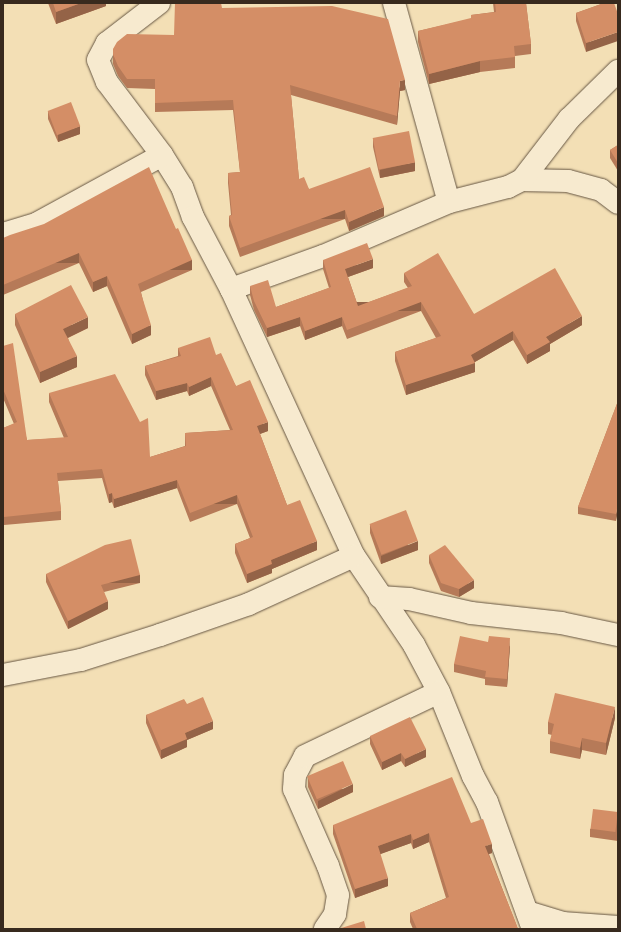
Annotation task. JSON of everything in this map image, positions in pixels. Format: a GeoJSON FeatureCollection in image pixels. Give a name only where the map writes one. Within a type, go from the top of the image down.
{"type":"FeatureCollection","features":[{"type":"Feature","properties":{"kind":"street"},"geometry":{"type":"LineString","coordinates":[[159,3],[107,43],[98,60],[106,82],[162,155],[182,187],[193,217],[231,289],[354,556],[380,597],[414,645],[439,692],[473,776],[487,802],[530,921],[618,927]]}},
{"type":"Feature","properties":{"kind":"street"},"geometry":{"type":"LineString","coordinates":[[394,3],[449,202]]}},
{"type":"Feature","properties":{"kind":"street"},"geometry":{"type":"LineString","coordinates":[[231,289],[323,256],[449,202],[508,187],[522,180],[569,119],[618,71]]}},
{"type":"Feature","properties":{"kind":"street"},"geometry":{"type":"LineString","coordinates":[[3,234],[38,223],[162,155]]}},
{"type":"Feature","properties":{"kind":"street"},"geometry":{"type":"LineString","coordinates":[[522,180],[568,181],[601,190],[618,203]]}},
{"type":"Feature","properties":{"kind":"street"},"geometry":{"type":"LineString","coordinates":[[3,676],[81,660],[160,635],[249,604],[354,556]]}},
{"type":"Feature","properties":{"kind":"street"},"geometry":{"type":"LineString","coordinates":[[380,597],[409,599],[471,613],[561,623],[618,635]]}},
{"type":"Feature","properties":{"kind":"street"},"geometry":{"type":"LineString","coordinates":[[325,929],[335,914],[338,896],[328,866],[294,789],[295,775],[305,756],[439,692]]}},
{"type":"Feature","properties":{"kind":"building"},"geometry":{"type":"Polygon","coordinates":[[[53,3],[81,3],[56,12],[53,3]]]}},
{"type":"Feature","properties":{"kind":"building"},"geometry":{"type":"Polygon","coordinates":[[[175,3],[221,3],[222,8],[332,6],[388,19],[405,80],[400,81],[397,116],[290,85],[299,179],[304,177],[309,189],[370,167],[384,207],[349,222],[345,210],[240,248],[229,216],[232,215],[228,173],[240,172],[233,100],[155,103],[155,79],[127,79],[118,66],[113,54],[113,49],[117,42],[127,34],[174,35],[175,3]]]}},
{"type":"Feature","properties":{"kind":"building"},"geometry":{"type":"Polygon","coordinates":[[[495,3],[526,3],[531,44],[514,46],[515,57],[480,61],[429,74],[418,31],[471,18],[471,15],[496,12],[495,3]]]}},
{"type":"Feature","properties":{"kind":"building"},"geometry":{"type":"Polygon","coordinates":[[[604,3],[614,3],[618,14],[618,32],[586,43],[576,13],[604,3]]]}},
{"type":"Feature","properties":{"kind":"building"},"geometry":{"type":"Polygon","coordinates":[[[71,102],[80,126],[57,135],[48,111],[71,102]]]}},
{"type":"Feature","properties":{"kind":"building"},"geometry":{"type":"Polygon","coordinates":[[[409,131],[415,162],[379,169],[373,138],[409,131]]]}},
{"type":"Feature","properties":{"kind":"building"},"geometry":{"type":"Polygon","coordinates":[[[618,145],[618,163],[610,150],[618,145]]]}},
{"type":"Feature","properties":{"kind":"building"},"geometry":{"type":"Polygon","coordinates":[[[149,167],[176,229],[178,228],[192,260],[138,284],[151,325],[132,334],[107,276],[93,282],[79,253],[3,285],[3,238],[44,224],[149,167]]]}},
{"type":"Feature","properties":{"kind":"building"},"geometry":{"type":"Polygon","coordinates":[[[367,243],[373,259],[345,269],[358,306],[412,286],[404,273],[438,253],[474,314],[555,268],[582,316],[546,337],[550,342],[527,355],[513,331],[471,355],[475,363],[406,385],[395,352],[441,336],[421,302],[347,330],[342,317],[305,331],[300,317],[267,328],[254,301],[250,286],[268,280],[276,307],[331,287],[323,260],[367,243]]]}},
{"type":"Feature","properties":{"kind":"building"},"geometry":{"type":"Polygon","coordinates":[[[71,285],[88,317],[63,329],[77,356],[40,372],[15,314],[71,285]]]}},
{"type":"Feature","properties":{"kind":"building"},"geometry":{"type":"Polygon","coordinates":[[[210,337],[216,355],[221,353],[236,386],[250,380],[268,422],[257,426],[287,505],[300,500],[317,541],[271,560],[272,564],[247,574],[235,544],[253,537],[237,495],[190,513],[177,480],[114,499],[112,493],[109,494],[102,469],[57,473],[61,511],[4,517],[3,428],[17,422],[3,389],[3,346],[13,343],[27,440],[68,437],[49,393],[115,374],[140,422],[148,418],[150,457],[186,446],[185,433],[233,430],[211,377],[189,387],[187,383],[156,391],[145,366],[181,356],[178,348],[210,337]]]}},
{"type":"Feature","properties":{"kind":"building"},"geometry":{"type":"Polygon","coordinates":[[[618,401],[618,504],[616,514],[578,507],[618,401]]]}},
{"type":"Feature","properties":{"kind":"building"},"geometry":{"type":"Polygon","coordinates":[[[406,510],[418,541],[381,555],[370,524],[406,510]]]}},
{"type":"Feature","properties":{"kind":"building"},"geometry":{"type":"Polygon","coordinates":[[[131,539],[140,575],[101,585],[108,601],[68,621],[46,574],[105,545],[131,539]]]}},
{"type":"Feature","properties":{"kind":"building"},"geometry":{"type":"Polygon","coordinates":[[[445,545],[474,580],[459,589],[441,583],[429,555],[445,545]]]}},
{"type":"Feature","properties":{"kind":"building"},"geometry":{"type":"Polygon","coordinates":[[[460,636],[488,642],[489,636],[510,638],[507,679],[485,677],[486,671],[454,664],[460,636]]]}},
{"type":"Feature","properties":{"kind":"building"},"geometry":{"type":"Polygon","coordinates":[[[555,693],[615,707],[606,743],[582,738],[580,748],[550,741],[554,724],[548,722],[555,693]]]}},
{"type":"Feature","properties":{"kind":"building"},"geometry":{"type":"Polygon","coordinates":[[[203,697],[213,721],[185,733],[187,739],[161,750],[146,715],[184,699],[187,704],[203,697]]]}},
{"type":"Feature","properties":{"kind":"building"},"geometry":{"type":"Polygon","coordinates":[[[410,717],[426,749],[405,759],[401,753],[382,762],[370,736],[410,717]]]}},
{"type":"Feature","properties":{"kind":"building"},"geometry":{"type":"Polygon","coordinates":[[[343,761],[353,784],[317,799],[307,776],[343,761]]]}},
{"type":"Feature","properties":{"kind":"building"},"geometry":{"type":"Polygon","coordinates":[[[452,777],[471,823],[483,819],[492,844],[485,846],[518,929],[417,929],[410,913],[449,897],[429,833],[413,840],[411,834],[378,846],[388,878],[355,889],[333,825],[452,777]]]}},
{"type":"Feature","properties":{"kind":"building"},"geometry":{"type":"Polygon","coordinates":[[[593,809],[618,812],[615,832],[591,829],[593,809]]]}},
{"type":"Feature","properties":{"kind":"building"},"geometry":{"type":"Polygon","coordinates":[[[364,921],[366,929],[338,929],[364,921]]]}}]}
